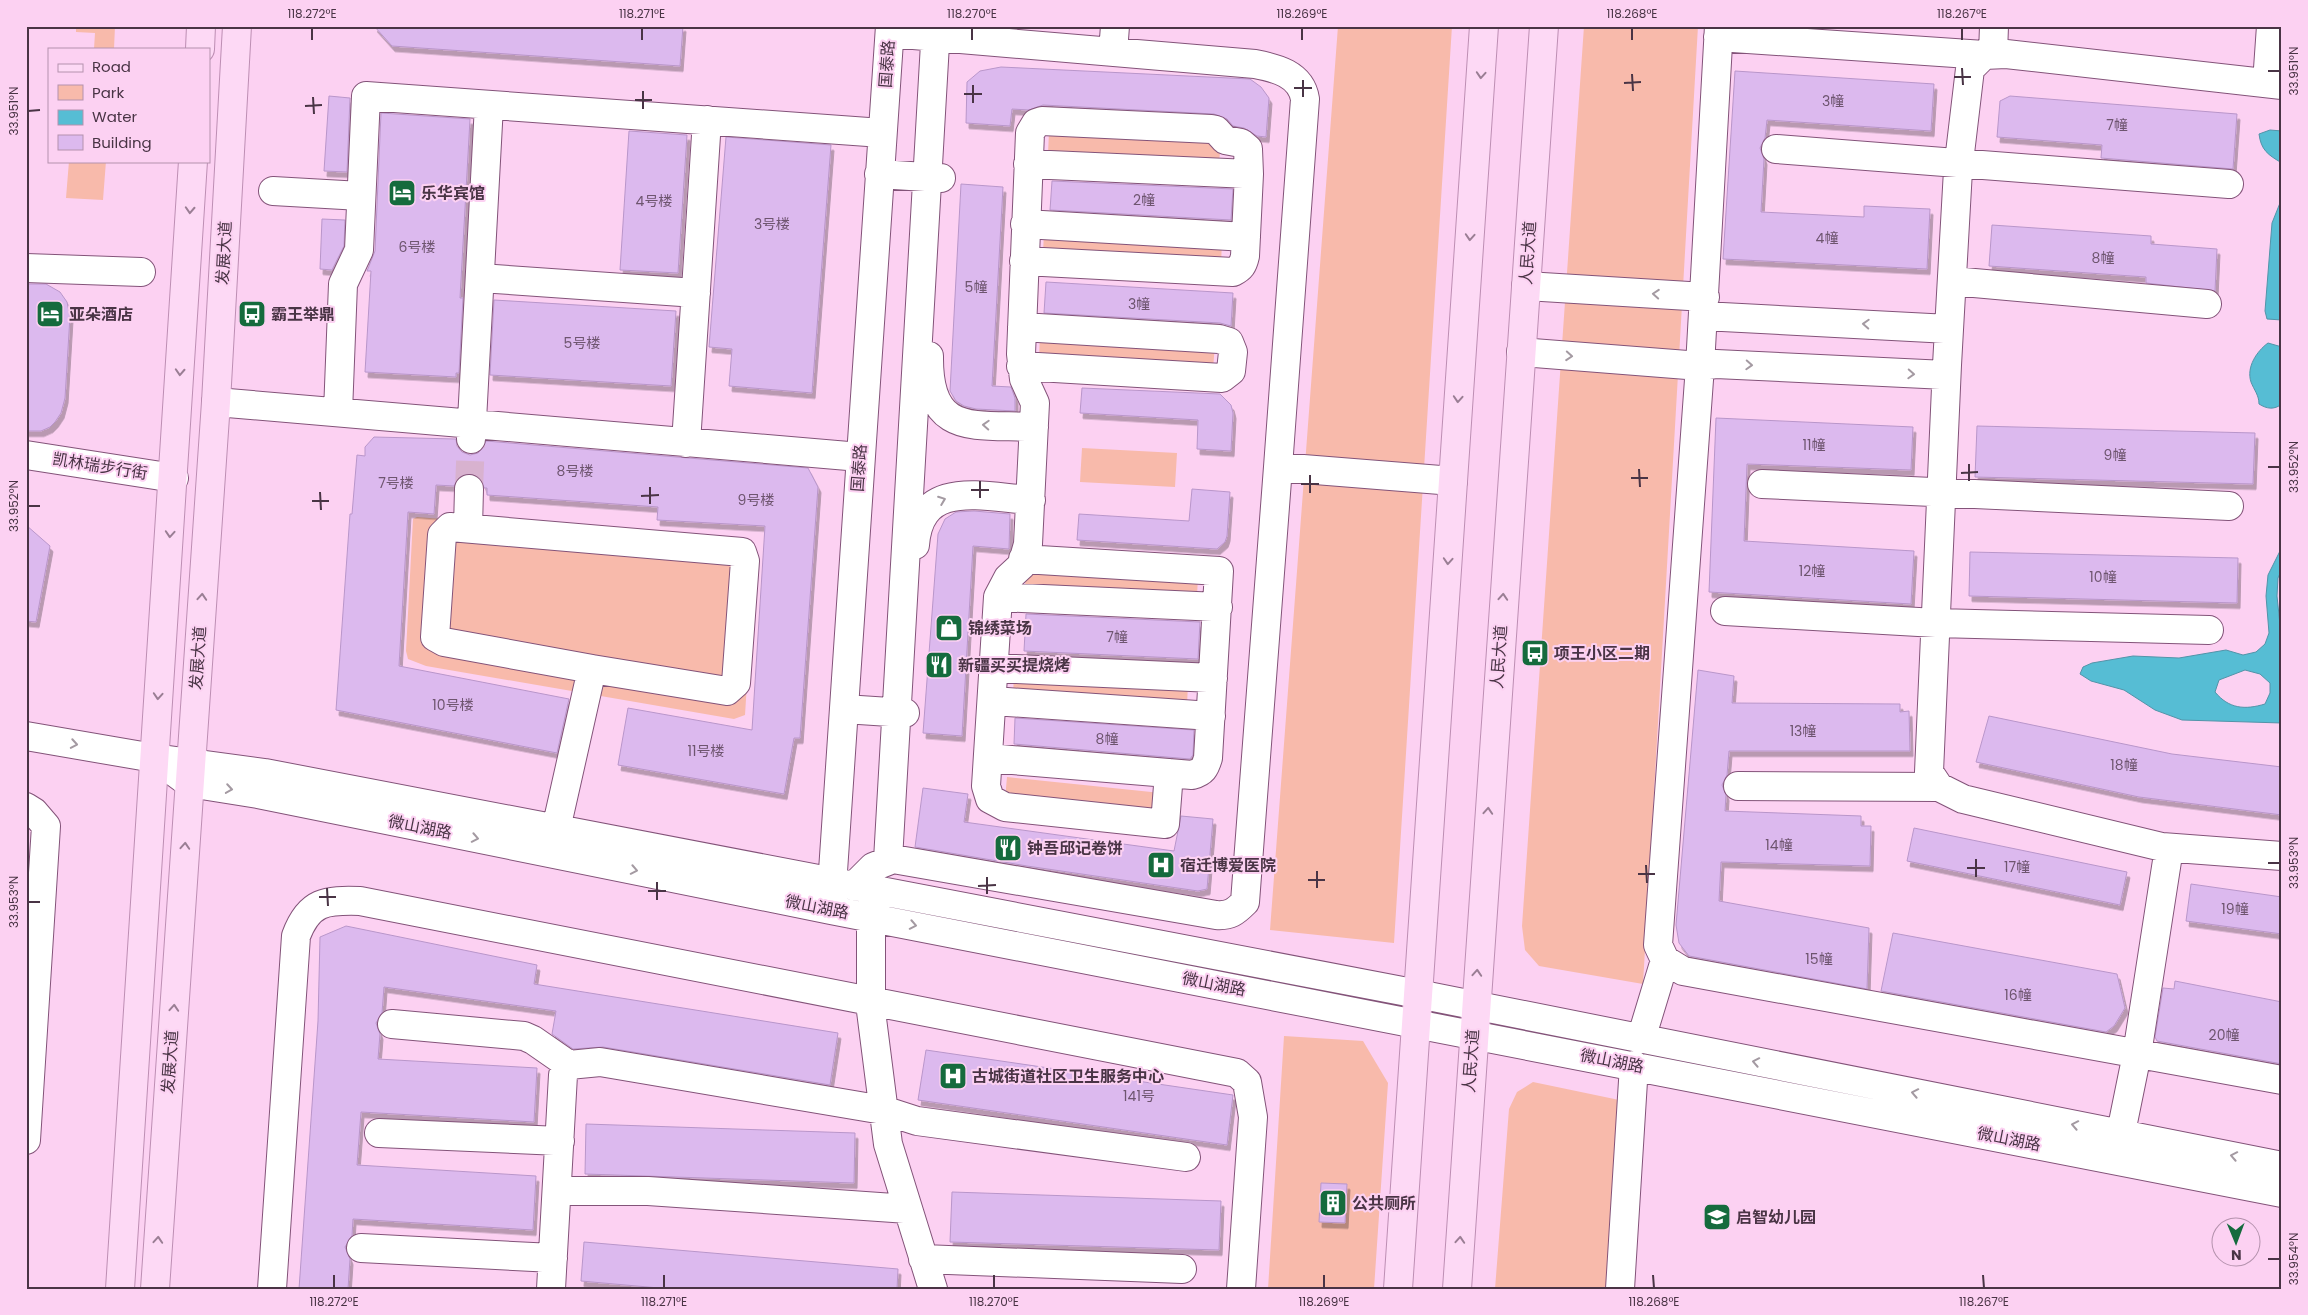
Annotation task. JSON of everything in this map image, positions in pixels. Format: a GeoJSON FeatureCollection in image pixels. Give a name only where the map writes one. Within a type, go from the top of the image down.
{"type":"FeatureCollection","features":[{"type":"Feature","properties":{"kind":"main road"},"geometry":{"type":"LineString","coordinates":[[200,48],[201,26]]}},
{"type":"Feature","properties":{"kind":"main road","name":"发展大道"},"geometry":{"type":"LineString","coordinates":[[155,1289],[216,402],[237,26]]}},
{"type":"Feature","properties":{"kind":"main road"},"geometry":{"type":"LineString","coordinates":[[1398,1289],[1484,26]]}},
{"type":"Feature","properties":{"kind":"main road","name":"人民大道"},"geometry":{"type":"LineString","coordinates":[[1456,1289],[1544,26]]}},
{"type":"Feature","properties":{"kind":"main road"},"geometry":{"type":"LineString","coordinates":[[120,1289],[174,478],[193,162]]}},
{"type":"Feature","properties":{"kind":"street"},"geometry":{"type":"LineString","coordinates":[[1938,787],[1929,772],[1946,376],[1959,163],[1970,70],[1989,55],[1994,26]]}},
{"type":"Feature","properties":{"kind":"street"},"geometry":{"type":"LineString","coordinates":[[2271,26],[2274,84],[1989,55],[1719,32],[1700,366],[1658,945],[1665,960],[1683,972],[2282,1080]]}},
{"type":"Feature","properties":{"kind":"street"},"geometry":{"type":"LineString","coordinates":[[890,30],[940,34],[1114,39],[1276,68],[1292,76],[1303,89],[1305,98],[1244,902],[1236,912],[1228,916],[1216,916],[890,859],[874,867],[854,886],[871,917],[871,1002],[888,1144],[933,1289]]}},
{"type":"Feature","properties":{"kind":"street","name":"国泰路"},"geometry":{"type":"LineString","coordinates":[[831,910],[854,886],[844,709],[890,30]]}},
{"type":"Feature","properties":{"kind":"street"},"geometry":{"type":"LineString","coordinates":[[890,859],[934,178],[940,34]]}},
{"type":"Feature","properties":{"kind":"street"},"geometry":{"type":"LineString","coordinates":[[338,412],[343,284],[359,250],[366,96],[882,133]]}},
{"type":"Feature","properties":{"kind":"street"},"geometry":{"type":"LineString","coordinates":[[471,432],[489,105]]}},
{"type":"Feature","properties":{"kind":"street"},"geometry":{"type":"LineString","coordinates":[[686,443],[707,120]]}},
{"type":"Feature","properties":{"kind":"street"},"geometry":{"type":"LineString","coordinates":[[1024,261],[1232,272],[1241,267],[1244,262],[1249,174],[1248,149],[1241,143],[1225,140],[1213,129],[1042,120],[1036,123],[1030,133],[1025,224],[1021,366],[1026,385],[1035,403],[1031,500],[1028,544],[1022,565],[1008,578],[998,598],[993,701],[986,786],[990,799],[1005,807],[1165,824],[1169,773]]}},
{"type":"Feature","properties":{"kind":"street"},"geometry":{"type":"LineString","coordinates":[[1776,149],[2230,184]]}},
{"type":"Feature","properties":{"kind":"street"},"geometry":{"type":"LineString","coordinates":[[1028,164],[1249,174]]}},
{"type":"Feature","properties":{"kind":"street"},"geometry":{"type":"LineString","coordinates":[[880,174],[934,178]]}},
{"type":"Feature","properties":{"kind":"street"},"geometry":{"type":"LineString","coordinates":[[934,178],[937,240],[929,370],[931,385],[939,404],[949,417],[965,424],[1034,427]]}},
{"type":"Feature","properties":{"kind":"street"},"geometry":{"type":"LineString","coordinates":[[273,190],[361,196]]}},
{"type":"Feature","properties":{"kind":"street"},"geometry":{"type":"LineString","coordinates":[[1025,224],[1246,237]]}},
{"type":"Feature","properties":{"kind":"street"},"geometry":{"type":"LineString","coordinates":[[26,268],[141,272]]}},
{"type":"Feature","properties":{"kind":"street"},"geometry":{"type":"LineString","coordinates":[[480,278],[696,293]]}},
{"type":"Feature","properties":{"kind":"street"},"geometry":{"type":"LineString","coordinates":[[1952,281],[2208,304]]}},
{"type":"Feature","properties":{"kind":"street"},"geometry":{"type":"LineString","coordinates":[[1526,286],[1704,306],[1949,329]]}},
{"type":"Feature","properties":{"kind":"street"},"geometry":{"type":"LineString","coordinates":[[1021,366],[1222,378],[1231,371],[1233,352],[1230,342],[1220,339],[1022,328]]}},
{"type":"Feature","properties":{"kind":"street"},"geometry":{"type":"LineString","coordinates":[[1520,352],[1700,366],[1716,364],[1946,376]]}},
{"type":"Feature","properties":{"kind":"street"},"geometry":{"type":"LineString","coordinates":[[216,402],[338,412],[471,432],[686,443],[860,457]]}},
{"type":"Feature","properties":{"kind":"street","name":"凯林瑞步行街"},"geometry":{"type":"LineString","coordinates":[[26,455],[174,478]]}},
{"type":"Feature","properties":{"kind":"street"},"geometry":{"type":"LineString","coordinates":[[1278,468],[1453,482]]}},
{"type":"Feature","properties":{"kind":"street"},"geometry":{"type":"LineString","coordinates":[[1762,484],[2229,506]]}},
{"type":"Feature","properties":{"kind":"street"},"geometry":{"type":"LineString","coordinates":[[468,528],[469,489]]}},
{"type":"Feature","properties":{"kind":"street"},"geometry":{"type":"LineString","coordinates":[[900,712],[916,542],[922,519],[936,501],[947,497],[1031,500]]}},
{"type":"Feature","properties":{"kind":"street"},"geometry":{"type":"LineString","coordinates":[[450,527],[468,528],[742,552],[745,561],[736,683],[727,691],[592,669],[444,642],[435,637],[442,535],[450,527]]}},
{"type":"Feature","properties":{"kind":"street"},"geometry":{"type":"LineString","coordinates":[[988,758],[1192,775],[1200,773],[1205,768],[1211,716],[1219,571],[1214,569],[1024,559]]}},
{"type":"Feature","properties":{"kind":"street"},"geometry":{"type":"LineString","coordinates":[[998,598],[1218,608]]}},
{"type":"Feature","properties":{"kind":"street"},"geometry":{"type":"LineString","coordinates":[[1725,611],[1936,623],[2209,630]]}},
{"type":"Feature","properties":{"kind":"street"},"geometry":{"type":"LineString","coordinates":[[995,668],[1213,678]]}},
{"type":"Feature","properties":{"kind":"street"},"geometry":{"type":"LineString","coordinates":[[556,829],[592,669]]}},
{"type":"Feature","properties":{"kind":"street"},"geometry":{"type":"LineString","coordinates":[[993,701],[1211,716]]}},
{"type":"Feature","properties":{"kind":"street"},"geometry":{"type":"LineString","coordinates":[[844,709],[900,712]]}},
{"type":"Feature","properties":{"kind":"street","name":"微山湖路"},"geometry":{"type":"LineString","coordinates":[[26,736],[154,758],[190,773],[258,794],[831,910],[1417,1022],[2282,1193]]}},
{"type":"Feature","properties":{"kind":"street","name":"微山湖路"},"geometry":{"type":"LineString","coordinates":[[190,773],[235,768],[1418,994],[2282,1166]]}},
{"type":"Feature","properties":{"kind":"street"},"geometry":{"type":"LineString","coordinates":[[1738,786],[1938,787],[1963,799],[2169,848],[2282,856]]}},
{"type":"Feature","properties":{"kind":"street"},"geometry":{"type":"LineString","coordinates":[[26,807],[34,812],[46,826],[26,1140]]}},
{"type":"Feature","properties":{"kind":"street"},"geometry":{"type":"LineString","coordinates":[[2116,1160],[2137,1054],[2169,848]]}},
{"type":"Feature","properties":{"kind":"street"},"geometry":{"type":"LineString","coordinates":[[272,1289],[296,936],[303,918],[316,906],[330,900],[360,901],[1237,1074],[1247,1082],[1252,1117],[1241,1289]]}},
{"type":"Feature","properties":{"kind":"street"},"geometry":{"type":"LineString","coordinates":[[1641,1039],[1665,960]]}},
{"type":"Feature","properties":{"kind":"street"},"geometry":{"type":"LineString","coordinates":[[392,1024],[524,1036],[570,1065],[600,1062],[883,1110],[917,1121],[1186,1158]]}},
{"type":"Feature","properties":{"kind":"street"},"geometry":{"type":"LineString","coordinates":[[551,1289],[563,1075],[570,1065]]}},
{"type":"Feature","properties":{"kind":"street"},"geometry":{"type":"LineString","coordinates":[[1620,1289],[1634,1065]]}},
{"type":"Feature","properties":{"kind":"street"},"geometry":{"type":"LineString","coordinates":[[379,1133],[560,1141]]}},
{"type":"Feature","properties":{"kind":"street"},"geometry":{"type":"LineString","coordinates":[[557,1191],[648,1191],[908,1209]]}},
{"type":"Feature","properties":{"kind":"street"},"geometry":{"type":"LineString","coordinates":[[361,1248],[553,1258]]}},
{"type":"Feature","properties":{"kind":"street"},"geometry":{"type":"LineString","coordinates":[[923,1259],[1182,1269]]}},
{"type":"Feature","properties":{"kind":"green space"},"geometry":{"type":"Polygon","coordinates":[[[76,26],[115,26],[114,48],[94,48],[95,33],[76,32],[76,26]]]}},
{"type":"Feature","properties":{"kind":"green space"},"geometry":{"type":"Polygon","coordinates":[[[1338,26],[1452,26],[1394,943],[1270,930],[1338,26]]]}},
{"type":"Feature","properties":{"kind":"green space"},"geometry":{"type":"Polygon","coordinates":[[[1584,26],[1698,26],[1643,984],[1539,966],[1525,950],[1522,926],[1584,26]]]}},
{"type":"Feature","properties":{"kind":"green space"},"geometry":{"type":"Polygon","coordinates":[[[1049,132],[1221,141],[1219,163],[1048,154],[1049,132]]]}},
{"type":"Feature","properties":{"kind":"green space"},"geometry":{"type":"Polygon","coordinates":[[[69,162],[106,162],[103,200],[66,198],[69,162]]]}},
{"type":"Feature","properties":{"kind":"green space"},"geometry":{"type":"Polygon","coordinates":[[[1044,232],[1222,242],[1221,263],[1043,253],[1044,232]]]}},
{"type":"Feature","properties":{"kind":"green space"},"geometry":{"type":"Polygon","coordinates":[[[1040,334],[1215,344],[1213,369],[1039,359],[1040,334]]]}},
{"type":"Feature","properties":{"kind":"green space"},"geometry":{"type":"Polygon","coordinates":[[[1082,448],[1177,453],[1175,487],[1080,482],[1082,448]]]}},
{"type":"Feature","properties":{"kind":"green space"},"geometry":{"type":"Polygon","coordinates":[[[417,517],[739,542],[755,558],[745,715],[734,719],[426,666],[408,659],[406,651],[413,519],[417,517]]]}},
{"type":"Feature","properties":{"kind":"green space"},"geometry":{"type":"Polygon","coordinates":[[[1026,568],[1198,576],[1197,597],[1025,589],[1026,568]]]}},
{"type":"Feature","properties":{"kind":"green space"},"geometry":{"type":"Polygon","coordinates":[[[1014,674],[1188,684],[1187,705],[1013,695],[1014,674]]]}},
{"type":"Feature","properties":{"kind":"green space"},"geometry":{"type":"Polygon","coordinates":[[[1007,777],[1161,793],[1159,816],[1005,799],[1007,777]]]}},
{"type":"Feature","properties":{"kind":"green space"},"geometry":{"type":"Polygon","coordinates":[[[1284,1036],[1363,1041],[1388,1083],[1374,1289],[1268,1289],[1284,1036]]]}},
{"type":"Feature","properties":{"kind":"green space"},"geometry":{"type":"Polygon","coordinates":[[[1533,1082],[1624,1101],[1610,1289],[1495,1289],[1509,1109],[1517,1092],[1533,1082]]]}},
{"type":"Feature","properties":{"kind":"water"},"geometry":{"type":"Polygon","coordinates":[[[2270,130],[2282,131],[2282,163],[2269,155],[2261,144],[2259,134],[2270,130]]]}},
{"type":"Feature","properties":{"kind":"water"},"geometry":{"type":"Polygon","coordinates":[[[2282,198],[2282,320],[2267,319],[2265,311],[2272,223],[2282,198]]]}},
{"type":"Feature","properties":{"kind":"water"},"geometry":{"type":"Polygon","coordinates":[[[2268,343],[2282,347],[2282,404],[2270,408],[2259,404],[2250,376],[2251,365],[2260,350],[2268,343]]]}},
{"type":"Feature","properties":{"kind":"water"},"geometry":{"type":"Polygon","coordinates":[[[2282,547],[2282,569],[2278,578],[2277,596],[2282,644],[2282,723],[2182,720],[2155,710],[2124,690],[2091,681],[2080,674],[2083,667],[2092,663],[2133,656],[2179,658],[2226,650],[2243,655],[2256,652],[2265,644],[2269,633],[2266,596],[2268,575],[2282,547]],[[2245,670],[2219,680],[2215,692],[2226,702],[2238,707],[2265,704],[2270,693],[2270,683],[2260,674],[2245,670]]]}},
{"type":"Feature","properties":{"kind":"building"},"geometry":{"type":"Polygon","coordinates":[[[374,26],[683,26],[680,66],[392,46],[374,26]]]}},
{"type":"Feature","properties":{"kind":"building"},"geometry":{"type":"Polygon","coordinates":[[[1001,67],[1250,79],[1261,87],[1269,98],[1266,137],[1257,136],[1244,128],[1233,126],[1227,119],[1214,114],[1043,105],[1029,110],[1012,109],[1010,126],[966,123],[967,82],[980,71],[1001,67]]]}},
{"type":"Feature","properties":{"kind":"building"},"geometry":{"type":"Polygon","coordinates":[[[1735,71],[1934,84],[1931,131],[1767,120],[1765,138],[1760,148],[1764,159],[1761,212],[1864,217],[1864,206],[1930,209],[1927,269],[1723,259],[1735,71]]]}},
{"type":"Feature","properties":{"kind":"building"},"geometry":{"type":"Polygon","coordinates":[[[329,96],[350,98],[347,172],[324,171],[329,96]]]}},
{"type":"Feature","properties":{"kind":"building"},"geometry":{"type":"Polygon","coordinates":[[[2010,96],[2237,114],[2233,169],[2101,158],[2102,145],[1997,137],[2000,101],[2010,96]]]}},
{"type":"Feature","properties":{"kind":"building"},"geometry":{"type":"Polygon","coordinates":[[[381,113],[470,119],[460,298],[463,298],[459,373],[456,373],[456,377],[365,372],[371,271],[367,271],[375,251],[381,113]]]}},
{"type":"Feature","properties":{"kind":"building"},"geometry":{"type":"Polygon","coordinates":[[[629,131],[687,135],[678,273],[620,270],[629,131]]]}},
{"type":"Feature","properties":{"kind":"building"},"geometry":{"type":"Polygon","coordinates":[[[726,137],[831,145],[812,393],[729,386],[732,349],[709,347],[726,137]]]}},
{"type":"Feature","properties":{"kind":"building"},"geometry":{"type":"Polygon","coordinates":[[[1052,181],[1233,189],[1231,220],[1050,210],[1052,181]]]}},
{"type":"Feature","properties":{"kind":"building"},"geometry":{"type":"Polygon","coordinates":[[[961,184],[1003,187],[992,386],[1011,387],[1015,398],[1015,411],[976,409],[964,406],[956,401],[950,391],[961,184]]]}},
{"type":"Feature","properties":{"kind":"building"},"geometry":{"type":"Polygon","coordinates":[[[322,219],[345,220],[344,246],[332,270],[320,269],[322,219]]]}},
{"type":"Feature","properties":{"kind":"building"},"geometry":{"type":"Polygon","coordinates":[[[1992,225],[2151,236],[2151,244],[2217,249],[2215,291],[2146,283],[2146,277],[1989,266],[1992,225]]]}},
{"type":"Feature","properties":{"kind":"building"},"geometry":{"type":"Polygon","coordinates":[[[1046,282],[1233,293],[1231,326],[1220,323],[1044,313],[1046,282]]]}},
{"type":"Feature","properties":{"kind":"building"},"geometry":{"type":"Polygon","coordinates":[[[26,284],[46,284],[60,292],[67,302],[70,316],[65,398],[61,413],[55,422],[50,427],[41,431],[26,431],[26,284]]]}},
{"type":"Feature","properties":{"kind":"building"},"geometry":{"type":"Polygon","coordinates":[[[494,300],[676,311],[671,386],[490,375],[494,300]]]}},
{"type":"Feature","properties":{"kind":"building"},"geometry":{"type":"Polygon","coordinates":[[[1082,388],[1220,394],[1231,405],[1233,413],[1231,451],[1197,449],[1198,420],[1080,413],[1082,388]]]}},
{"type":"Feature","properties":{"kind":"building"},"geometry":{"type":"Polygon","coordinates":[[[1716,418],[1913,427],[1911,470],[1747,464],[1744,541],[1914,551],[1911,604],[1709,592],[1716,418]]]}},
{"type":"Feature","properties":{"kind":"building"},"geometry":{"type":"Polygon","coordinates":[[[1977,426],[2255,433],[2253,484],[1975,477],[1977,426]]]}},
{"type":"Feature","properties":{"kind":"building"},"geometry":{"type":"Polygon","coordinates":[[[374,437],[456,439],[457,446],[462,452],[470,455],[478,453],[486,441],[808,468],[818,487],[800,738],[794,738],[784,794],[618,765],[628,708],[752,730],[765,526],[657,520],[658,507],[487,495],[487,488],[484,488],[482,481],[478,476],[470,473],[461,476],[454,486],[436,485],[434,514],[408,512],[399,666],[569,699],[557,753],[336,710],[350,514],[352,514],[357,455],[365,456],[365,447],[374,437]]]}},
{"type":"Feature","properties":{"kind":"building"},"geometry":{"type":"Polygon","coordinates":[[[1192,489],[1230,492],[1227,536],[1225,542],[1217,549],[1077,540],[1079,514],[1189,521],[1192,489]]]}},
{"type":"Feature","properties":{"kind":"building"},"geometry":{"type":"Polygon","coordinates":[[[974,511],[1010,514],[1009,549],[973,546],[962,736],[923,733],[938,534],[945,519],[956,512],[974,511]]]}},
{"type":"Feature","properties":{"kind":"building"},"geometry":{"type":"Polygon","coordinates":[[[26,525],[50,546],[36,622],[26,621],[26,525]]]}},
{"type":"Feature","properties":{"kind":"building"},"geometry":{"type":"Polygon","coordinates":[[[1970,552],[2238,558],[2237,603],[1969,596],[1970,552]]]}},
{"type":"Feature","properties":{"kind":"building"},"geometry":{"type":"Polygon","coordinates":[[[1026,614],[1200,622],[1198,659],[1024,651],[1026,614]]]}},
{"type":"Feature","properties":{"kind":"building"},"geometry":{"type":"Polygon","coordinates":[[[1698,670],[1734,676],[1732,703],[1900,704],[1900,712],[1909,711],[1910,751],[1729,751],[1727,775],[1722,785],[1726,795],[1725,811],[1861,816],[1861,826],[1871,826],[1870,866],[1721,862],[1719,901],[1869,928],[1867,989],[1689,956],[1679,943],[1676,925],[1698,670]]]}},
{"type":"Feature","properties":{"kind":"building"},"geometry":{"type":"Polygon","coordinates":[[[1989,716],[2172,754],[2282,767],[2282,815],[2139,797],[1976,762],[1989,716]]]}},
{"type":"Feature","properties":{"kind":"building"},"geometry":{"type":"Polygon","coordinates":[[[1015,718],[1194,730],[1193,755],[1190,759],[1014,744],[1015,718]]]}},
{"type":"Feature","properties":{"kind":"building"},"geometry":{"type":"Polygon","coordinates":[[[923,788],[968,794],[964,822],[1174,851],[1181,816],[1213,819],[1207,889],[1198,891],[1027,866],[915,847],[923,788]]]}},
{"type":"Feature","properties":{"kind":"building"},"geometry":{"type":"Polygon","coordinates":[[[1914,828],[2127,872],[2120,905],[1907,861],[1914,828]]]}},
{"type":"Feature","properties":{"kind":"building"},"geometry":{"type":"Polygon","coordinates":[[[2191,884],[2282,897],[2282,934],[2186,921],[2191,884]]]}},
{"type":"Feature","properties":{"kind":"building"},"geometry":{"type":"Polygon","coordinates":[[[346,926],[537,965],[534,984],[838,1033],[830,1085],[603,1047],[573,1049],[552,1034],[556,1011],[384,987],[382,1013],[376,1023],[380,1034],[378,1059],[537,1068],[534,1122],[361,1112],[357,1165],[536,1176],[533,1230],[353,1219],[352,1236],[345,1247],[350,1259],[348,1289],[299,1289],[318,1021],[320,937],[346,926]]]}},
{"type":"Feature","properties":{"kind":"building"},"geometry":{"type":"Polygon","coordinates":[[[1893,933],[2117,974],[2125,1008],[2114,1026],[2106,1032],[1881,991],[1893,933]]]}},
{"type":"Feature","properties":{"kind":"building"},"geometry":{"type":"Polygon","coordinates":[[[2175,981],[2282,1002],[2282,1064],[2157,1041],[2155,1037],[2163,988],[2174,989],[2175,981]]]}},
{"type":"Feature","properties":{"kind":"building"},"geometry":{"type":"Polygon","coordinates":[[[926,1050],[1233,1095],[1227,1145],[918,1100],[926,1050]]]}},
{"type":"Feature","properties":{"kind":"building"},"geometry":{"type":"Polygon","coordinates":[[[586,1124],[855,1133],[854,1183],[585,1174],[586,1124]]]}},
{"type":"Feature","properties":{"kind":"building","name":"公共厕所"},"geometry":{"type":"Polygon","coordinates":[[[1321,1183],[1347,1184],[1345,1223],[1319,1222],[1321,1183]]]}},
{"type":"Feature","properties":{"kind":"building"},"geometry":{"type":"Polygon","coordinates":[[[952,1192],[1221,1201],[1219,1250],[950,1242],[952,1192]]]}},
{"type":"Feature","properties":{"kind":"building"},"geometry":{"type":"Polygon","coordinates":[[[584,1242],[898,1269],[897,1289],[670,1289],[581,1281],[584,1242]]]}},
{"type":"Feature","properties":{"kind":"tunnel"},"geometry":{"type":"LineString","coordinates":[[469,489],[471,439]]}},
{"type":"Feature","properties":{"kind":"place","name":"乐华宾馆"},"geometry":{"type":"Point","coordinates":[402,193]}},
{"type":"Feature","properties":{"kind":"place","name":"亚朵酒店"},"geometry":{"type":"Point","coordinates":[50,314]}},
{"type":"Feature","properties":{"kind":"place","name":"霸王举鼎"},"geometry":{"type":"Point","coordinates":[252,314]}},
{"type":"Feature","properties":{"kind":"place","name":"锦绣菜场"},"geometry":{"type":"Point","coordinates":[949,628]}},
{"type":"Feature","properties":{"kind":"place","name":"项王小区二期"},"geometry":{"type":"Point","coordinates":[1535,653]}},
{"type":"Feature","properties":{"kind":"place","name":"新疆买买提烧烤"},"geometry":{"type":"Point","coordinates":[939,665]}},
{"type":"Feature","properties":{"kind":"place","name":"钟吾邱记卷饼"},"geometry":{"type":"Point","coordinates":[1008,848]}},
{"type":"Feature","properties":{"kind":"place","name":"宿迁博爱医院"},"geometry":{"type":"Point","coordinates":[1161,865]}},
{"type":"Feature","properties":{"kind":"place","name":"古城街道社区卫生服务中心"},"geometry":{"type":"Point","coordinates":[953,1076]}},
{"type":"Feature","properties":{"kind":"place","name":"公共厕所"},"geometry":{"type":"Point","coordinates":[1333,1203]}},
{"type":"Feature","properties":{"kind":"place","name":"启智幼儿园"},"geometry":{"type":"Point","coordinates":[1717,1217]}}]}
